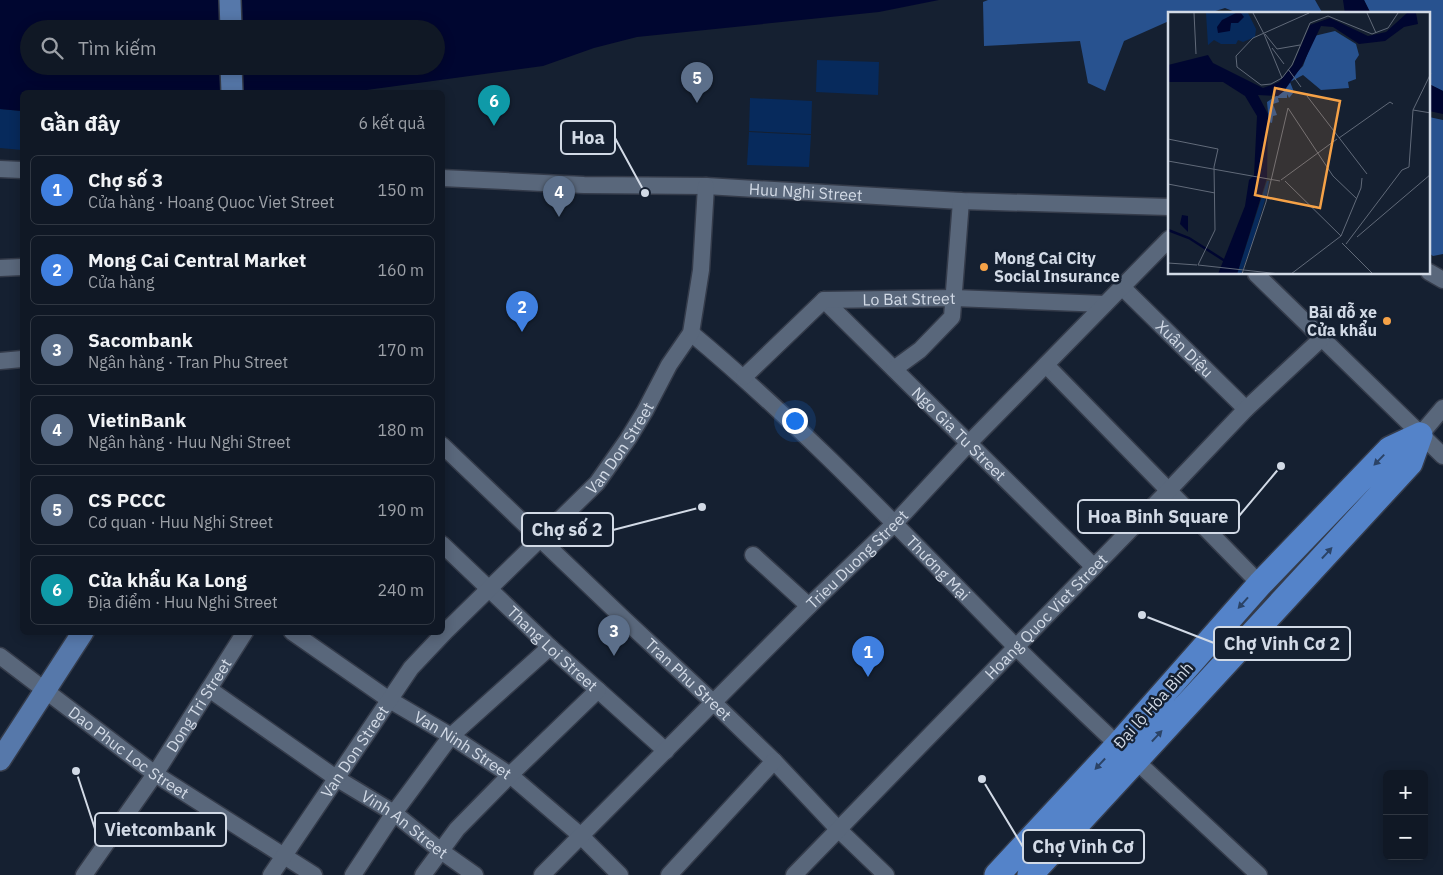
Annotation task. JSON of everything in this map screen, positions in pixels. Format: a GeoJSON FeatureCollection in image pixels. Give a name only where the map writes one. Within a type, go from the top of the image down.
{"type":"FeatureCollection","features":[{"type":"Feature","properties":{"kind":"highway","name":"Đại lộ Hòa Bình"},"geometry":{"type":"LineString","coordinates":[[1030,875],[1260,584],[1390,448],[1420,435]]}},
{"type":"Feature","properties":{"kind":"highway","name":"Đại lộ Hòa Bình"},"geometry":{"type":"LineString","coordinates":[[997,875],[1308,574],[1410,463],[1420,435]]}},
{"type":"Feature","properties":{"kind":"highway"},"geometry":{"type":"LineString","coordinates":[[1288,555],[1308,574]]}},
{"type":"Feature","properties":{"kind":"main road"},"geometry":{"type":"LineString","coordinates":[[230,0],[231,20]]}},
{"type":"Feature","properties":{"kind":"main road"},"geometry":{"type":"LineString","coordinates":[[231,75],[232,90]]}},
{"type":"Feature","properties":{"kind":"main road"},"geometry":{"type":"LineString","coordinates":[[0,760],[81,635]]}},
{"type":"Feature","properties":{"kind":"street"},"geometry":{"type":"LineString","coordinates":[[0,169],[20,170]]}},
{"type":"Feature","properties":{"kind":"street","name":"Huu Nghi Street"},"geometry":{"type":"LineString","coordinates":[[445,178],[584,185],[706,186],[961,201],[1168,207]]}},
{"type":"Feature","properties":{"kind":"street","name":"Van Don Street"},"geometry":{"type":"LineString","coordinates":[[445,629],[541,539],[597,483],[628,439],[669,365],[691,333],[701,270],[706,186]]}},
{"type":"Feature","properties":{"kind":"street"},"geometry":{"type":"LineString","coordinates":[[894,369],[920,350],[952,317],[961,201]]}},
{"type":"Feature","properties":{"kind":"street","name":"Trieu Duong Street"},"geometry":{"type":"LineString","coordinates":[[542,875],[809,606],[895,523],[969,443],[1168,240]]}},
{"type":"Feature","properties":{"kind":"street"},"geometry":{"type":"LineString","coordinates":[[0,268],[20,267]]}},
{"type":"Feature","properties":{"kind":"street"},"geometry":{"type":"LineString","coordinates":[[1430,273],[1443,280]]}},
{"type":"Feature","properties":{"kind":"street"},"geometry":{"type":"LineString","coordinates":[[1257,275],[1443,456]]}},
{"type":"Feature","properties":{"kind":"street","name":"Xuân Diệu"},"geometry":{"type":"LineString","coordinates":[[1122,287],[1246,409]]}},
{"type":"Feature","properties":{"kind":"street","name":"Lo Bat Street"},"geometry":{"type":"LineString","coordinates":[[824,300],[954,298],[1105,304]]}},
{"type":"Feature","properties":{"kind":"street"},"geometry":{"type":"LineString","coordinates":[[744,376],[824,300]]}},
{"type":"Feature","properties":{"kind":"street","name":"Ngo Gia Tu Street"},"geometry":{"type":"LineString","coordinates":[[824,300],[1094,567]]}},
{"type":"Feature","properties":{"kind":"street","name":"Thương Mại"},"geometry":{"type":"LineString","coordinates":[[691,333],[744,376],[895,523],[1016,647],[1259,875]]}},
{"type":"Feature","properties":{"kind":"street","name":"Hoang Quoc Viet Street"},"geometry":{"type":"LineString","coordinates":[[794,875],[1246,409],[1322,338]]}},
{"type":"Feature","properties":{"kind":"street"},"geometry":{"type":"LineString","coordinates":[[0,361],[20,359]]}},
{"type":"Feature","properties":{"kind":"street"},"geometry":{"type":"LineString","coordinates":[[1046,365],[1260,584]]}},
{"type":"Feature","properties":{"kind":"street","name":"Đại lộ Hòa Bình"},"geometry":{"type":"LineString","coordinates":[[1420,435],[1443,408]]}},
{"type":"Feature","properties":{"kind":"street","name":"Tran Phu Street"},"geometry":{"type":"LineString","coordinates":[[445,448],[714,703],[886,875]]}},
{"type":"Feature","properties":{"kind":"street","name":"Thang Loi Street"},"geometry":{"type":"LineString","coordinates":[[445,547],[550,647],[666,751]]}},
{"type":"Feature","properties":{"kind":"street"},"geometry":{"type":"LineString","coordinates":[[753,555],[809,606]]}},
{"type":"Feature","properties":{"kind":"street","name":"Dong Tri Street"},"geometry":{"type":"LineString","coordinates":[[84,875],[155,774],[243,635]]}},
{"type":"Feature","properties":{"kind":"street","name":"Van Ninh Street"},"geometry":{"type":"LineString","coordinates":[[296,635],[388,699],[451,736],[510,775],[580,835],[620,875]]}},
{"type":"Feature","properties":{"kind":"street","name":"Van Don Street"},"geometry":{"type":"LineString","coordinates":[[271,875],[388,699],[410,668],[440,635]]}},
{"type":"Feature","properties":{"kind":"street"},"geometry":{"type":"LineString","coordinates":[[354,875],[394,813],[451,736],[550,647]]}},
{"type":"Feature","properties":{"kind":"street","name":"Dao Phuc Loc Street"},"geometry":{"type":"LineString","coordinates":[[0,656],[155,774],[314,875]]}},
{"type":"Feature","properties":{"kind":"street","name":"Vinh An Street"},"geometry":{"type":"LineString","coordinates":[[209,689],[336,778],[394,813],[441,851],[475,875]]}},
{"type":"Feature","properties":{"kind":"street"},"geometry":{"type":"LineString","coordinates":[[423,875],[458,829],[510,775],[598,690]]}},
{"type":"Feature","properties":{"kind":"street"},"geometry":{"type":"LineString","coordinates":[[669,875],[774,762]]}},
{"type":"Feature","properties":{"kind":"shaded area"},"geometry":{"type":"Polygon","coordinates":[[[0,0],[939,0],[879,12],[637,37],[594,48],[543,66],[367,90],[20,90],[20,111],[0,109],[0,0]]]}},
{"type":"Feature","properties":{"kind":"shaded area"},"geometry":{"type":"Polygon","coordinates":[[[988,0],[1315,0],[1322,12],[1235,12],[1225,8],[1212,12],[1168,12],[1168,21],[1124,41],[1105,91],[1088,83],[1080,41],[984,46],[983,2],[988,0]]]}},
{"type":"Feature","properties":{"kind":"shaded area"},"geometry":{"type":"Polygon","coordinates":[[[1343,0],[1364,0],[1370,12],[1345,12],[1343,0]]]}},
{"type":"Feature","properties":{"kind":"shaded area"},"geometry":{"type":"Polygon","coordinates":[[[1364,0],[1443,0],[1443,91],[1430,84],[1430,12],[1370,12],[1364,0]]]}},
{"type":"Feature","properties":{"kind":"shaded area"},"geometry":{"type":"Polygon","coordinates":[[[817,60],[879,62],[878,95],[816,92],[817,60]]]}},
{"type":"Feature","properties":{"kind":"shaded area"},"geometry":{"type":"Polygon","coordinates":[[[1430,84],[1443,91],[1443,114],[1430,111],[1430,84]]]}},
{"type":"Feature","properties":{"kind":"shaded area"},"geometry":{"type":"Polygon","coordinates":[[[750,98],[812,101],[811,134],[749,131],[750,98]]]}},
{"type":"Feature","properties":{"kind":"shaded area"},"geometry":{"type":"Polygon","coordinates":[[[0,109],[20,111],[20,150],[0,148],[0,109]]]}},
{"type":"Feature","properties":{"kind":"shaded area"},"geometry":{"type":"Polygon","coordinates":[[[1430,117],[1443,120],[1443,254],[1433,256],[1430,254],[1430,117]]]}},
{"type":"Feature","properties":{"kind":"shaded area"},"geometry":{"type":"Polygon","coordinates":[[[749,132],[811,135],[809,167],[747,165],[749,132]]]}},
{"type":"Feature","properties":{"kind":"place","name":"CS PCCC"},"geometry":{"type":"Point","coordinates":[697,103]}},
{"type":"Feature","properties":{"kind":"place","name":"Cửa khẩu Ka Long"},"geometry":{"type":"Point","coordinates":[494,126]}},
{"type":"Feature","properties":{"kind":"place","name":"Hoa"},"geometry":{"type":"Point","coordinates":[645,193]}},
{"type":"Feature","properties":{"kind":"place","name":"VietinBank"},"geometry":{"type":"Point","coordinates":[559,217]}},
{"type":"Feature","properties":{"kind":"place","name":"Mong Cai City Social Insurance"},"geometry":{"type":"Point","coordinates":[984,267]}},
{"type":"Feature","properties":{"kind":"place","name":"Bãi đỗ xe Cửa khẩu"},"geometry":{"type":"Point","coordinates":[1387,321]}},
{"type":"Feature","properties":{"kind":"place","name":"Mong Cai Central Market"},"geometry":{"type":"Point","coordinates":[522,332]}},
{"type":"Feature","properties":{"kind":"place","name":"Hoa Binh Square"},"geometry":{"type":"Point","coordinates":[1281,466]}},
{"type":"Feature","properties":{"kind":"place","name":"Chợ số 2"},"geometry":{"type":"Point","coordinates":[702,507]}},
{"type":"Feature","properties":{"kind":"place","name":"Chợ Vinh Cơ 2"},"geometry":{"type":"Point","coordinates":[1142,615]}},
{"type":"Feature","properties":{"kind":"place","name":"Sacombank"},"geometry":{"type":"Point","coordinates":[614,656]}},
{"type":"Feature","properties":{"kind":"place","name":"Chợ số 3"},"geometry":{"type":"Point","coordinates":[868,677]}},
{"type":"Feature","properties":{"kind":"place","name":"Vietcombank"},"geometry":{"type":"Point","coordinates":[76,771]}},
{"type":"Feature","properties":{"kind":"place","name":"Chợ Vinh Cơ"},"geometry":{"type":"Point","coordinates":[982,779]}}]}
